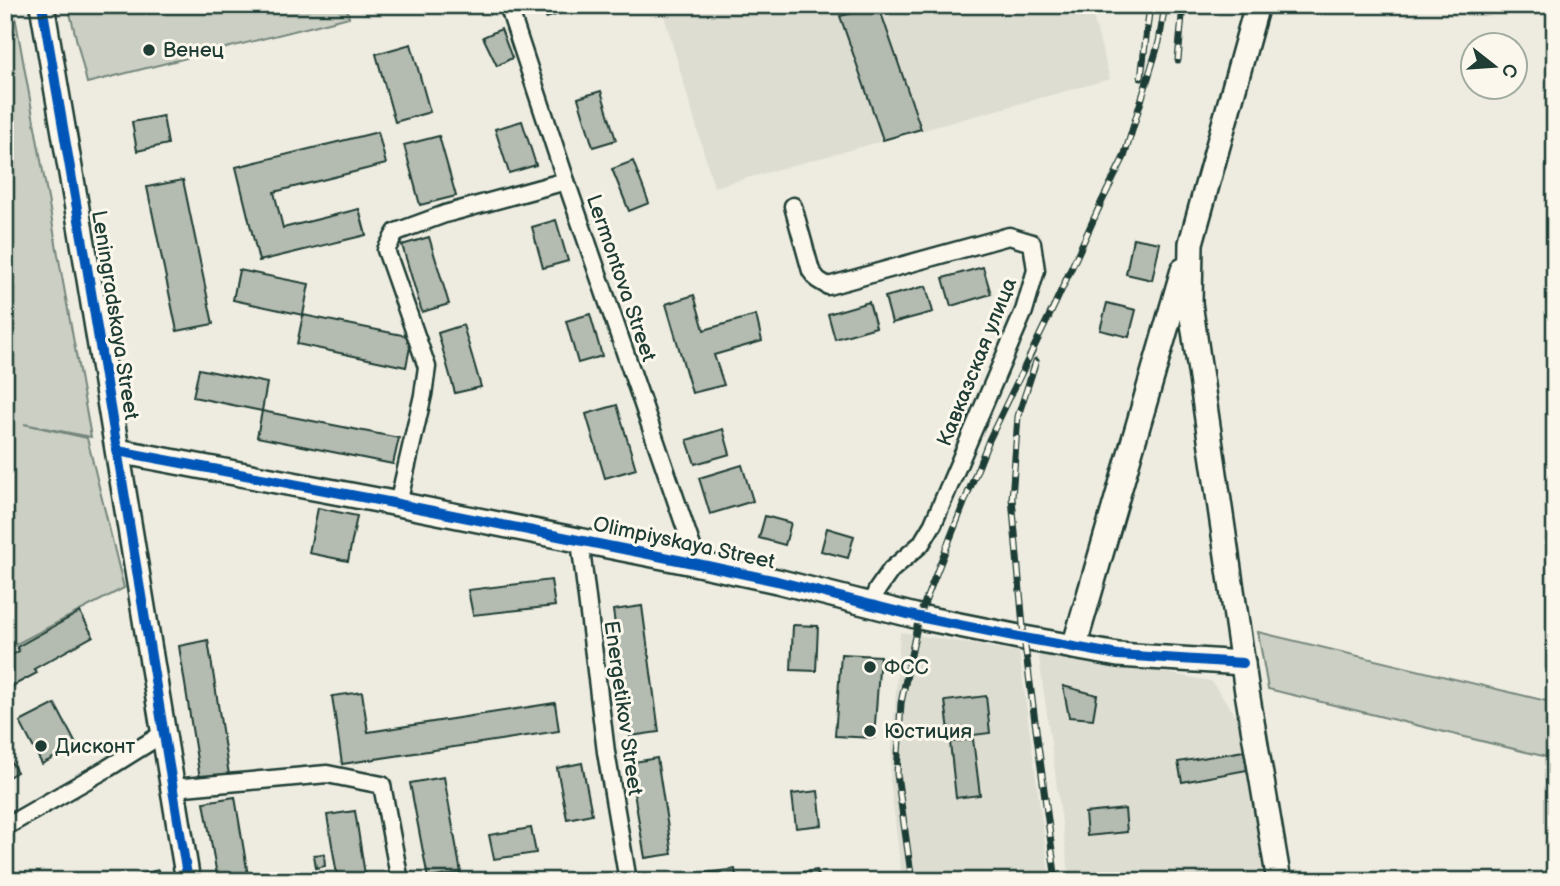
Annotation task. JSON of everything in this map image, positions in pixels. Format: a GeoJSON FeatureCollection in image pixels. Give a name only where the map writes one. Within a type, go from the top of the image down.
{"type":"FeatureCollection","features":[{"type":"Feature","properties":{"kind":"street","name":"Leningradskaya Street"},"geometry":{"type":"LineString","coordinates":[[42,5],[188,881]]}},
{"type":"Feature","properties":{"kind":"street","name":"Lermontova Street"},"geometry":{"type":"LineString","coordinates":[[508,5],[698,564]]}},
{"type":"Feature","properties":{"kind":"street"},"geometry":{"type":"LineString","coordinates":[[1074,648],[1257,5]]}},
{"type":"Feature","properties":{"kind":"street"},"geometry":{"type":"LineString","coordinates":[[398,505],[427,367],[386,250],[396,232],[446,214],[566,181]]}},
{"type":"Feature","properties":{"kind":"street","name":"Кавказская улица"},"geometry":{"type":"LineString","coordinates":[[793,206],[811,271],[818,280],[828,286],[1009,236],[1032,243],[1036,271],[1024,311],[933,524],[921,544],[891,570],[877,590],[871,605]]}},
{"type":"Feature","properties":{"kind":"street"},"geometry":{"type":"LineString","coordinates":[[1191,243],[1190,303],[1242,663],[1279,881]]}},
{"type":"Feature","properties":{"kind":"street","name":"Olimpiyskaya Street"},"geometry":{"type":"LineString","coordinates":[[118,451],[698,564],[919,617],[1074,648],[1118,655],[1242,663]]}},
{"type":"Feature","properties":{"kind":"street","name":"Energetikov Street"},"geometry":{"type":"LineString","coordinates":[[580,541],[606,752],[628,881]]}},
{"type":"Feature","properties":{"kind":"street"},"geometry":{"type":"LineString","coordinates":[[5,827],[164,733]]}},
{"type":"Feature","properties":{"kind":"street"},"geometry":{"type":"LineString","coordinates":[[173,788],[327,774],[382,785],[400,881]]}},
{"type":"Feature","properties":{"kind":"shaded area"},"geometry":{"type":"Polygon","coordinates":[[[5,5],[13,5],[91,437],[24,424],[87,438],[124,588],[5,650],[5,5]]]}},
{"type":"Feature","properties":{"kind":"shaded area","name":"Венец"},"geometry":{"type":"Polygon","coordinates":[[[68,5],[346,5],[349,17],[87,83],[68,5]]]}},
{"type":"Feature","properties":{"kind":"shaded area"},"geometry":{"type":"Polygon","coordinates":[[[661,5],[1090,5],[1110,79],[714,187],[661,5]]]}},
{"type":"Feature","properties":{"kind":"shaded area"},"geometry":{"type":"Polygon","coordinates":[[[900,632],[1019,652],[1050,881],[902,881],[890,779],[900,632]]]}},
{"type":"Feature","properties":{"kind":"shaded area"},"geometry":{"type":"Polygon","coordinates":[[[1258,632],[1555,703],[1555,759],[1268,689],[1258,632]]]}},
{"type":"Feature","properties":{"kind":"shaded area"},"geometry":{"type":"Polygon","coordinates":[[[1038,650],[1211,681],[1246,733],[1268,881],[1070,881],[1038,650]]]}},
{"type":"Feature","properties":{"kind":"building"},"geometry":{"type":"Polygon","coordinates":[[[542,5],[569,5],[571,10],[546,18],[542,5]]]}},
{"type":"Feature","properties":{"kind":"building"},"geometry":{"type":"Polygon","coordinates":[[[879,7],[921,129],[883,140],[840,16],[879,7]]]}},
{"type":"Feature","properties":{"kind":"building"},"geometry":{"type":"Polygon","coordinates":[[[501,29],[512,58],[497,66],[483,37],[501,29]]]}},
{"type":"Feature","properties":{"kind":"building"},"geometry":{"type":"Polygon","coordinates":[[[411,44],[430,112],[395,122],[376,54],[411,44]]]}},
{"type":"Feature","properties":{"kind":"building"},"geometry":{"type":"Polygon","coordinates":[[[601,91],[616,140],[593,147],[578,98],[601,91]]]}},
{"type":"Feature","properties":{"kind":"building"},"geometry":{"type":"Polygon","coordinates":[[[163,116],[168,144],[137,151],[132,122],[163,116]]]}},
{"type":"Feature","properties":{"kind":"building"},"geometry":{"type":"Polygon","coordinates":[[[522,121],[536,165],[509,173],[495,129],[522,121]]]}},
{"type":"Feature","properties":{"kind":"building"},"geometry":{"type":"Polygon","coordinates":[[[378,132],[386,164],[274,192],[283,228],[359,209],[366,235],[259,261],[236,167],[378,132]]]}},
{"type":"Feature","properties":{"kind":"building"},"geometry":{"type":"Polygon","coordinates":[[[439,136],[456,196],[420,205],[404,145],[439,136]]]}},
{"type":"Feature","properties":{"kind":"building"},"geometry":{"type":"Polygon","coordinates":[[[633,161],[649,203],[629,211],[612,169],[633,161]]]}},
{"type":"Feature","properties":{"kind":"building"},"geometry":{"type":"Polygon","coordinates":[[[183,180],[213,324],[177,331],[147,187],[183,180]]]}},
{"type":"Feature","properties":{"kind":"building"},"geometry":{"type":"Polygon","coordinates":[[[556,220],[568,261],[543,268],[532,227],[556,220]]]}},
{"type":"Feature","properties":{"kind":"building"},"geometry":{"type":"Polygon","coordinates":[[[429,237],[449,304],[422,312],[402,245],[429,237]]]}},
{"type":"Feature","properties":{"kind":"building"},"geometry":{"type":"Polygon","coordinates":[[[1133,238],[1160,243],[1152,280],[1126,274],[1133,238]]]}},
{"type":"Feature","properties":{"kind":"building"},"geometry":{"type":"Polygon","coordinates":[[[983,267],[991,294],[951,306],[943,278],[983,267]]]}},
{"type":"Feature","properties":{"kind":"building"},"geometry":{"type":"Polygon","coordinates":[[[239,270],[309,284],[303,315],[233,300],[239,270]]]}},
{"type":"Feature","properties":{"kind":"building"},"geometry":{"type":"Polygon","coordinates":[[[926,286],[933,312],[892,323],[885,297],[926,286]]]}},
{"type":"Feature","properties":{"kind":"building"},"geometry":{"type":"Polygon","coordinates":[[[694,295],[704,330],[756,315],[762,341],[714,355],[724,385],[692,393],[666,304],[694,295]]]}},
{"type":"Feature","properties":{"kind":"building"},"geometry":{"type":"Polygon","coordinates":[[[869,302],[876,327],[835,339],[828,314],[869,302]]]}},
{"type":"Feature","properties":{"kind":"building"},"geometry":{"type":"Polygon","coordinates":[[[1107,303],[1136,310],[1129,337],[1100,330],[1107,303]]]}},
{"type":"Feature","properties":{"kind":"building"},"geometry":{"type":"Polygon","coordinates":[[[590,314],[602,356],[578,363],[566,321],[590,314]]]}},
{"type":"Feature","properties":{"kind":"building"},"geometry":{"type":"Polygon","coordinates":[[[303,315],[412,337],[406,367],[297,344],[303,315]]]}},
{"type":"Feature","properties":{"kind":"building"},"geometry":{"type":"Polygon","coordinates":[[[463,325],[481,387],[455,393],[438,333],[463,325]]]}},
{"type":"Feature","properties":{"kind":"building"},"geometry":{"type":"Polygon","coordinates":[[[199,369],[267,383],[262,411],[193,397],[199,369]]]}},
{"type":"Feature","properties":{"kind":"building"},"geometry":{"type":"Polygon","coordinates":[[[617,405],[636,469],[605,478],[586,414],[617,405]]]}},
{"type":"Feature","properties":{"kind":"building"},"geometry":{"type":"Polygon","coordinates":[[[262,411],[399,438],[393,464],[257,437],[262,411]]]}},
{"type":"Feature","properties":{"kind":"building"},"geometry":{"type":"Polygon","coordinates":[[[723,429],[730,454],[695,464],[687,440],[723,429]]]}},
{"type":"Feature","properties":{"kind":"building"},"geometry":{"type":"Polygon","coordinates":[[[742,465],[753,501],[710,514],[699,478],[742,465]]]}},
{"type":"Feature","properties":{"kind":"building"},"geometry":{"type":"Polygon","coordinates":[[[318,508],[357,516],[348,561],[309,553],[318,508]]]}},
{"type":"Feature","properties":{"kind":"building"},"geometry":{"type":"Polygon","coordinates":[[[765,516],[791,523],[785,545],[759,538],[765,516]]]}},
{"type":"Feature","properties":{"kind":"building"},"geometry":{"type":"Polygon","coordinates":[[[827,528],[854,536],[848,558],[821,551],[827,528]]]}},
{"type":"Feature","properties":{"kind":"building"},"geometry":{"type":"Polygon","coordinates":[[[551,580],[555,606],[473,615],[468,590],[551,580]]]}},
{"type":"Feature","properties":{"kind":"building"},"geometry":{"type":"Polygon","coordinates":[[[642,606],[659,732],[630,736],[613,610],[642,606]]]}},
{"type":"Feature","properties":{"kind":"building"},"geometry":{"type":"Polygon","coordinates":[[[80,612],[93,636],[34,669],[37,673],[5,690],[5,679],[8,677],[5,672],[5,659],[19,651],[17,647],[80,612]]]}},
{"type":"Feature","properties":{"kind":"building"},"geometry":{"type":"Polygon","coordinates":[[[793,625],[818,626],[816,671],[791,670],[793,625]]]}},
{"type":"Feature","properties":{"kind":"building"},"geometry":{"type":"Polygon","coordinates":[[[208,640],[229,775],[200,779],[179,646],[208,640]]]}},
{"type":"Feature","properties":{"kind":"building"},"geometry":{"type":"Polygon","coordinates":[[[841,654],[880,656],[874,738],[835,736],[841,654]]]}},
{"type":"Feature","properties":{"kind":"building"},"geometry":{"type":"Polygon","coordinates":[[[1063,686],[1097,695],[1093,719],[1069,717],[1063,686]]]}},
{"type":"Feature","properties":{"kind":"building"},"geometry":{"type":"Polygon","coordinates":[[[362,692],[368,732],[555,703],[559,731],[342,764],[332,696],[362,692]]]}},
{"type":"Feature","properties":{"kind":"building"},"geometry":{"type":"Polygon","coordinates":[[[986,696],[990,733],[950,738],[945,701],[986,696]]]}},
{"type":"Feature","properties":{"kind":"building"},"geometry":{"type":"Polygon","coordinates":[[[55,704],[77,746],[42,764],[20,722],[55,704]]]}},
{"type":"Feature","properties":{"kind":"building"},"geometry":{"type":"Polygon","coordinates":[[[973,739],[980,795],[956,798],[950,742],[973,739]]]}},
{"type":"Feature","properties":{"kind":"building"},"geometry":{"type":"Polygon","coordinates":[[[1244,751],[1247,770],[1182,782],[1178,762],[1244,751]]]}},
{"type":"Feature","properties":{"kind":"building"},"geometry":{"type":"Polygon","coordinates":[[[5,752],[17,772],[5,779],[5,752]]]}},
{"type":"Feature","properties":{"kind":"building"},"geometry":{"type":"Polygon","coordinates":[[[657,758],[672,854],[645,858],[629,763],[657,758]]]}},
{"type":"Feature","properties":{"kind":"building"},"geometry":{"type":"Polygon","coordinates":[[[582,763],[592,814],[567,819],[557,768],[582,763]]]}},
{"type":"Feature","properties":{"kind":"building"},"geometry":{"type":"Polygon","coordinates":[[[444,777],[461,873],[428,878],[410,783],[444,777]]]}},
{"type":"Feature","properties":{"kind":"building"},"geometry":{"type":"Polygon","coordinates":[[[818,791],[822,825],[796,828],[792,794],[818,791]]]}},
{"type":"Feature","properties":{"kind":"building"},"geometry":{"type":"Polygon","coordinates":[[[235,797],[249,881],[218,881],[204,802],[235,797]]]}},
{"type":"Feature","properties":{"kind":"building"},"geometry":{"type":"Polygon","coordinates":[[[1125,809],[1127,832],[1087,836],[1085,813],[1125,809]]]}},
{"type":"Feature","properties":{"kind":"building"},"geometry":{"type":"Polygon","coordinates":[[[355,811],[366,881],[338,881],[327,815],[355,811]]]}},
{"type":"Feature","properties":{"kind":"building"},"geometry":{"type":"Polygon","coordinates":[[[531,828],[536,853],[494,859],[489,835],[531,828]]]}},
{"type":"Feature","properties":{"kind":"building"},"geometry":{"type":"Polygon","coordinates":[[[324,854],[325,866],[316,868],[314,855],[324,854]]]}},
{"type":"Feature","properties":{"kind":"building"},"geometry":{"type":"Polygon","coordinates":[[[735,869],[737,881],[645,881],[735,869]]]}},
{"type":"Feature","properties":{"kind":"building"},"geometry":{"type":"Polygon","coordinates":[[[158,870],[161,881],[129,881],[128,878],[158,870]]]}},
{"type":"Feature","properties":{"kind":"building"},"geometry":{"type":"Polygon","coordinates":[[[817,870],[819,881],[794,881],[793,873],[817,870]]]}},
{"type":"Feature","properties":{"kind":"railway"},"geometry":{"type":"LineString","coordinates":[[1141,78],[1150,5]]}},
{"type":"Feature","properties":{"kind":"railway"},"geometry":{"type":"LineString","coordinates":[[912,881],[897,774],[901,703],[919,617],[989,440],[1124,157],[1159,42],[1165,5]]}},
{"type":"Feature","properties":{"kind":"railway"},"geometry":{"type":"LineString","coordinates":[[1178,60],[1183,5]]}},
{"type":"Feature","properties":{"kind":"railway"},"geometry":{"type":"LineString","coordinates":[[1036,361],[1018,416],[1012,498],[1024,638],[1056,881]]}},
{"type":"Feature","properties":{"kind":"cycle path"},"geometry":{"type":"LineString","coordinates":[[42,5],[188,881]]}},
{"type":"Feature","properties":{"kind":"cycle path"},"geometry":{"type":"LineString","coordinates":[[118,451],[698,564],[919,617],[1024,638],[1118,655],[1243,663]]}},
{"type":"Feature","properties":{"kind":"place","name":"Венец"},"geometry":{"type":"Point","coordinates":[149,50]}},
{"type":"Feature","properties":{"kind":"place","name":"ФСС"},"geometry":{"type":"Point","coordinates":[870,667]}},
{"type":"Feature","properties":{"kind":"place","name":"Юстиция"},"geometry":{"type":"Point","coordinates":[870,731]}},
{"type":"Feature","properties":{"kind":"place","name":"Дисконт"},"geometry":{"type":"Point","coordinates":[41,746]}}]}
